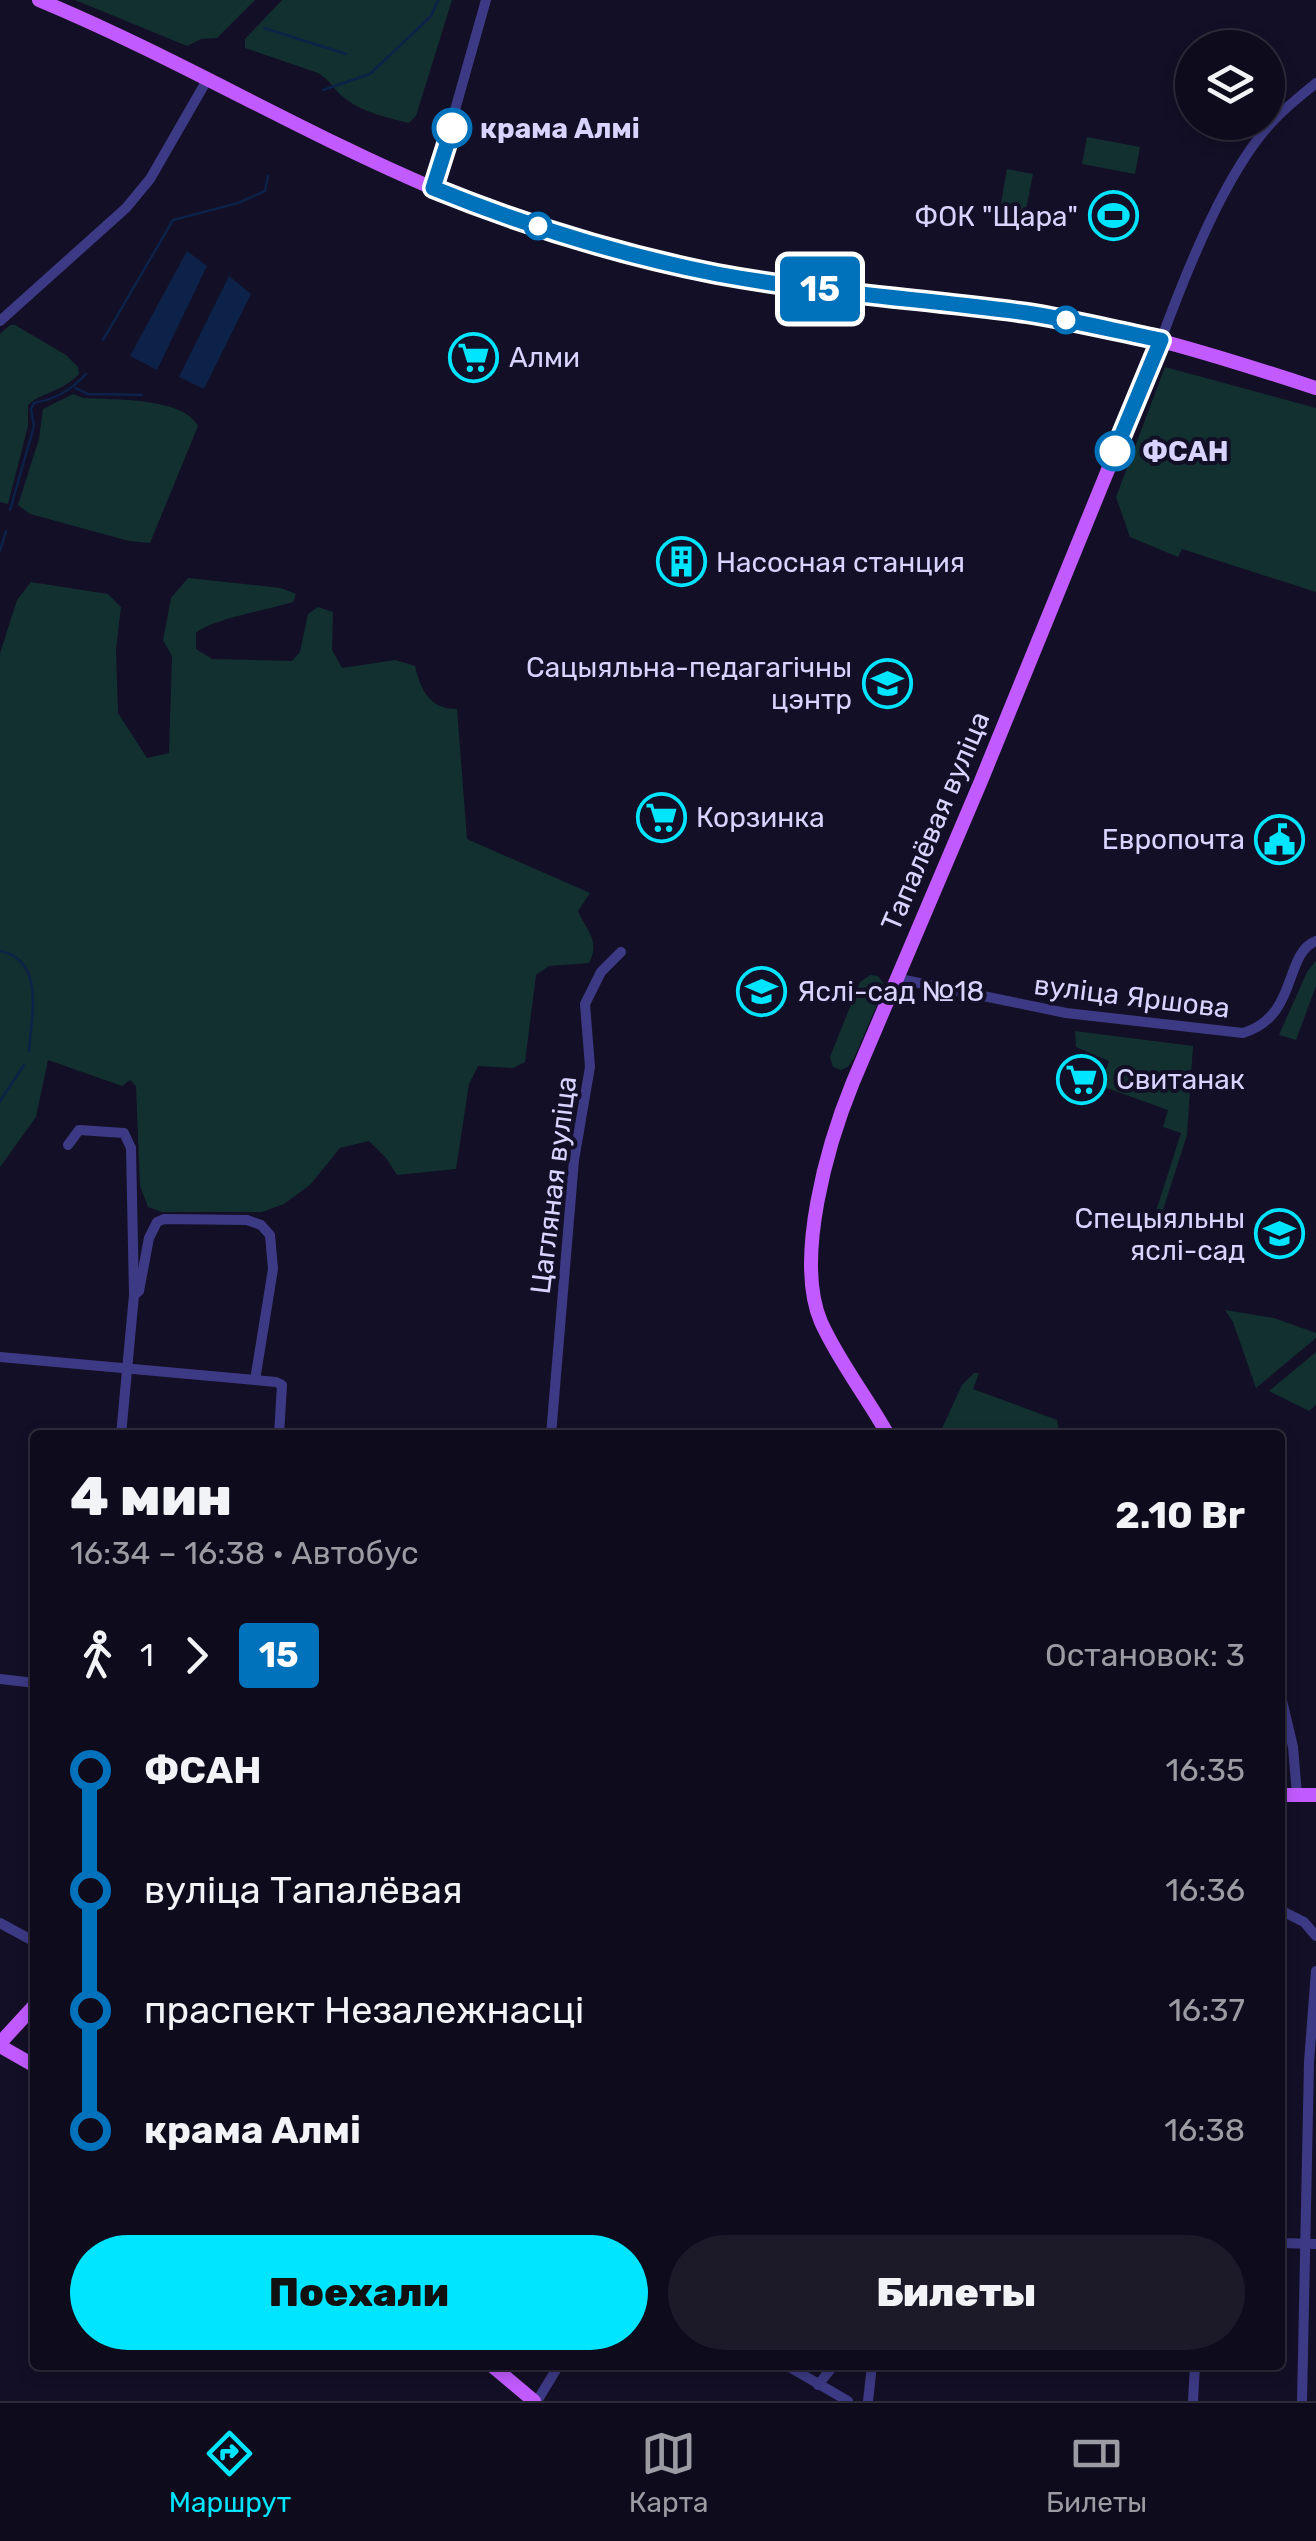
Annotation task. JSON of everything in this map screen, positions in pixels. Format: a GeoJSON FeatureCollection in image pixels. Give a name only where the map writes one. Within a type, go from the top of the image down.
{"type":"FeatureCollection","features":[{"type":"Feature","properties":{"kind":"main road"},"geometry":{"type":"LineString","coordinates":[[40,0],[129,38],[207,80],[433,188],[516,220],[646,258],[718,274],[1026,313],[1161,340],[1316,388]]}},
{"type":"Feature","properties":{"kind":"main road","name":"Тапалёвая вуліца"},"geometry":{"type":"LineString","coordinates":[[885,1430],[819,1318],[813,1272],[817,1211],[830,1143],[1161,340]]}},
{"type":"Feature","properties":{"kind":"main road"},"geometry":{"type":"LineString","coordinates":[[1285,1795],[1316,1795]]}},
{"type":"Feature","properties":{"kind":"main road"},"geometry":{"type":"LineString","coordinates":[[30,2011],[0,2044],[30,2063]]}},
{"type":"Feature","properties":{"kind":"main road"},"geometry":{"type":"LineString","coordinates":[[497,2370],[536,2401]]}},
{"type":"Feature","properties":{"kind":"street"},"geometry":{"type":"LineString","coordinates":[[433,188],[486,0]]}},
{"type":"Feature","properties":{"kind":"street"},"geometry":{"type":"LineString","coordinates":[[0,322],[126,208],[160,164],[207,80]]}},
{"type":"Feature","properties":{"kind":"street"},"geometry":{"type":"LineString","coordinates":[[1161,340],[1222,196],[1274,120],[1316,84]]}},
{"type":"Feature","properties":{"kind":"street","name":"вуліца Яршова"},"geometry":{"type":"LineString","coordinates":[[895,978],[1066,1013],[1243,1033],[1259,1028],[1281,1006],[1301,955],[1308,944],[1316,942]]}},
{"type":"Feature","properties":{"kind":"street","name":"Цагляная вуліца"},"geometry":{"type":"LineString","coordinates":[[552,1430],[574,1160],[590,1068],[585,1004],[602,972],[621,952]]}},
{"type":"Feature","properties":{"kind":"street"},"geometry":{"type":"LineString","coordinates":[[68,1145],[79,1130],[128,1134],[134,1190],[134,1295],[121,1430]]}},
{"type":"Feature","properties":{"kind":"street"},"geometry":{"type":"LineString","coordinates":[[134,1295],[139,1291],[149,1238],[157,1222],[248,1220],[261,1225],[270,1235],[273,1269],[255,1380]]}},
{"type":"Feature","properties":{"kind":"street"},"geometry":{"type":"LineString","coordinates":[[0,1357],[276,1382],[282,1386],[280,1430]]}},
{"type":"Feature","properties":{"kind":"street"},"geometry":{"type":"LineString","coordinates":[[0,1679],[30,1682]]}},
{"type":"Feature","properties":{"kind":"street"},"geometry":{"type":"LineString","coordinates":[[1285,1715],[1297,1795]]}},
{"type":"Feature","properties":{"kind":"street"},"geometry":{"type":"LineString","coordinates":[[1285,1912],[1304,1922],[1316,1936]]}},
{"type":"Feature","properties":{"kind":"street"},"geometry":{"type":"LineString","coordinates":[[0,1924],[30,1939]]}},
{"type":"Feature","properties":{"kind":"street"},"geometry":{"type":"LineString","coordinates":[[1302,2401],[1311,2244],[1309,2062],[1316,1971]]}},
{"type":"Feature","properties":{"kind":"street"},"geometry":{"type":"LineString","coordinates":[[1285,2243],[1311,2244]]}},
{"type":"Feature","properties":{"kind":"street"},"geometry":{"type":"LineString","coordinates":[[536,2401],[556,2370]]}},
{"type":"Feature","properties":{"kind":"street"},"geometry":{"type":"LineString","coordinates":[[794,2370],[848,2401]]}},
{"type":"Feature","properties":{"kind":"street"},"geometry":{"type":"LineString","coordinates":[[818,2385],[830,2370]]}},
{"type":"Feature","properties":{"kind":"street"},"geometry":{"type":"LineString","coordinates":[[868,2401],[871,2370]]}},
{"type":"Feature","properties":{"kind":"street"},"geometry":{"type":"LineString","coordinates":[[1194,2401],[1195,2370]]}},
{"type":"Feature","properties":{"kind":"green space"},"geometry":{"type":"Polygon","coordinates":[[[75,0],[255,0],[217,38],[201,39],[187,46],[75,0]]]}},
{"type":"Feature","properties":{"kind":"green space"},"geometry":{"type":"Polygon","coordinates":[[[282,0],[452,0],[416,116],[409,123],[365,110],[349,102],[318,73],[245,48],[245,39],[282,0]]]}},
{"type":"Feature","properties":{"kind":"green space"},"geometry":{"type":"Polygon","coordinates":[[[1087,137],[1140,147],[1135,174],[1082,164],[1087,137]]]}},
{"type":"Feature","properties":{"kind":"green space"},"geometry":{"type":"Polygon","coordinates":[[[1007,169],[1033,174],[1023,225],[998,220],[1007,169]]]}},
{"type":"Feature","properties":{"kind":"green space"},"geometry":{"type":"Polygon","coordinates":[[[10,325],[66,355],[78,367],[79,374],[28,405],[28,426],[8,504],[0,502],[0,334],[10,325]]]}},
{"type":"Feature","properties":{"kind":"green space"},"geometry":{"type":"Polygon","coordinates":[[[1165,367],[1316,408],[1316,592],[1182,549],[1178,557],[1130,537],[1116,497],[1165,367]]]}},
{"type":"Feature","properties":{"kind":"green space"},"geometry":{"type":"Polygon","coordinates":[[[73,394],[163,405],[190,417],[198,426],[150,543],[30,514],[18,505],[39,439],[43,409],[73,394]]]}},
{"type":"Feature","properties":{"kind":"green space"},"geometry":{"type":"Polygon","coordinates":[[[188,578],[281,588],[296,594],[293,602],[227,619],[196,633],[196,649],[212,659],[292,661],[300,652],[308,614],[318,607],[333,612],[332,650],[342,668],[395,660],[415,666],[420,683],[433,702],[457,709],[467,839],[590,893],[578,911],[593,942],[589,963],[549,966],[536,975],[525,1062],[513,1068],[478,1066],[469,1084],[456,1169],[397,1175],[369,1141],[340,1148],[310,1185],[284,1204],[262,1212],[162,1212],[148,1207],[140,1186],[136,1086],[130,1080],[122,1086],[48,1060],[36,1117],[0,1167],[0,653],[17,600],[31,582],[108,594],[121,607],[116,650],[118,713],[147,758],[169,753],[172,656],[163,640],[171,598],[188,578]]]}},
{"type":"Feature","properties":{"kind":"green space"},"geometry":{"type":"Polygon","coordinates":[[[1316,961],[1316,986],[1296,1040],[1279,1035],[1307,972],[1316,961]]]}},
{"type":"Feature","properties":{"kind":"green space"},"geometry":{"type":"Polygon","coordinates":[[[870,975],[878,976],[883,983],[882,993],[854,1058],[841,1070],[833,1067],[830,1057],[860,982],[870,975]]]}},
{"type":"Feature","properties":{"kind":"green space"},"geometry":{"type":"Polygon","coordinates":[[[1075,1031],[1193,1046],[1187,1135],[1162,1213],[1156,1211],[1181,1133],[1163,1127],[1168,1110],[1101,1086],[1109,1061],[1076,1047],[1075,1031]]]}},
{"type":"Feature","properties":{"kind":"green space"},"geometry":{"type":"Polygon","coordinates":[[[1225,1310],[1274,1318],[1316,1333],[1316,1338],[1256,1388],[1233,1322],[1225,1310]]]}},
{"type":"Feature","properties":{"kind":"green space"},"geometry":{"type":"Polygon","coordinates":[[[1316,1352],[1316,1405],[1309,1411],[1269,1391],[1316,1352]]]}},
{"type":"Feature","properties":{"kind":"green space"},"geometry":{"type":"Polygon","coordinates":[[[979,1373],[973,1389],[1057,1420],[1059,1430],[941,1430],[962,1385],[979,1373]]]}},
{"type":"Feature","properties":{"kind":"water"},"geometry":{"type":"Polygon","coordinates":[[[187,251],[207,266],[157,370],[130,356],[187,251]]]}},
{"type":"Feature","properties":{"kind":"water"},"geometry":{"type":"Polygon","coordinates":[[[229,276],[251,294],[204,389],[179,377],[229,276]]]}},
{"type":"Feature","properties":{"kind":"waterway"},"geometry":{"type":"LineString","coordinates":[[323,90],[370,74],[431,16],[438,0]]}},
{"type":"Feature","properties":{"kind":"waterway"},"geometry":{"type":"LineString","coordinates":[[264,28],[346,54]]}},
{"type":"Feature","properties":{"kind":"waterway"},"geometry":{"type":"LineString","coordinates":[[103,340],[173,220],[238,203],[265,191],[268,176]]}},
{"type":"Feature","properties":{"kind":"waterway"},"geometry":{"type":"LineString","coordinates":[[10,510],[34,426],[34,403],[63,393],[86,374]]}},
{"type":"Feature","properties":{"kind":"waterway"},"geometry":{"type":"LineString","coordinates":[[75,388],[88,394],[142,395]]}},
{"type":"Feature","properties":{"kind":"waterway"},"geometry":{"type":"LineString","coordinates":[[0,551],[6,531]]}},
{"type":"Feature","properties":{"kind":"waterway"},"geometry":{"type":"LineString","coordinates":[[0,951],[15,956],[30,978],[33,1007],[29,1051]]}},
{"type":"Feature","properties":{"kind":"waterway"},"geometry":{"type":"LineString","coordinates":[[0,1101],[24,1065]]}},
{"type":"Feature","properties":{"kind":"bus line","name":"15"},"geometry":{"type":"LineString","coordinates":[[452,128],[433,188],[516,220],[646,258],[718,274],[1026,313],[1161,340],[1115,451]]}},
{"type":"Feature","properties":{"kind":"place","name":"крама Алмі"},"geometry":{"type":"Point","coordinates":[452,128]}},
{"type":"Feature","properties":{"kind":"place","name":"ФОК \"Щара\""},"geometry":{"type":"Point","coordinates":[1113,216]}},
{"type":"Feature","properties":{"kind":"place","name":"Алми"},"geometry":{"type":"Point","coordinates":[474,357]}},
{"type":"Feature","properties":{"kind":"place","name":"ФСАН"},"geometry":{"type":"Point","coordinates":[1115,451]}},
{"type":"Feature","properties":{"kind":"place","name":"Насосная станция"},"geometry":{"type":"Point","coordinates":[681,562]}},
{"type":"Feature","properties":{"kind":"place","name":"Сацыяльна-педагагічны цэнтр"},"geometry":{"type":"Point","coordinates":[887,683]}},
{"type":"Feature","properties":{"kind":"place","name":"Корзинка"},"geometry":{"type":"Point","coordinates":[661,817]}},
{"type":"Feature","properties":{"kind":"place","name":"Европочта"},"geometry":{"type":"Point","coordinates":[1280,839]}},
{"type":"Feature","properties":{"kind":"place","name":"Яслі-сад №18"},"geometry":{"type":"Point","coordinates":[762,991]}},
{"type":"Feature","properties":{"kind":"place","name":"Свитанак"},"geometry":{"type":"Point","coordinates":[1081,1079]}},
{"type":"Feature","properties":{"kind":"place","name":"Спецыяльны яслі-сад"},"geometry":{"type":"Point","coordinates":[1280,1234]}}]}
